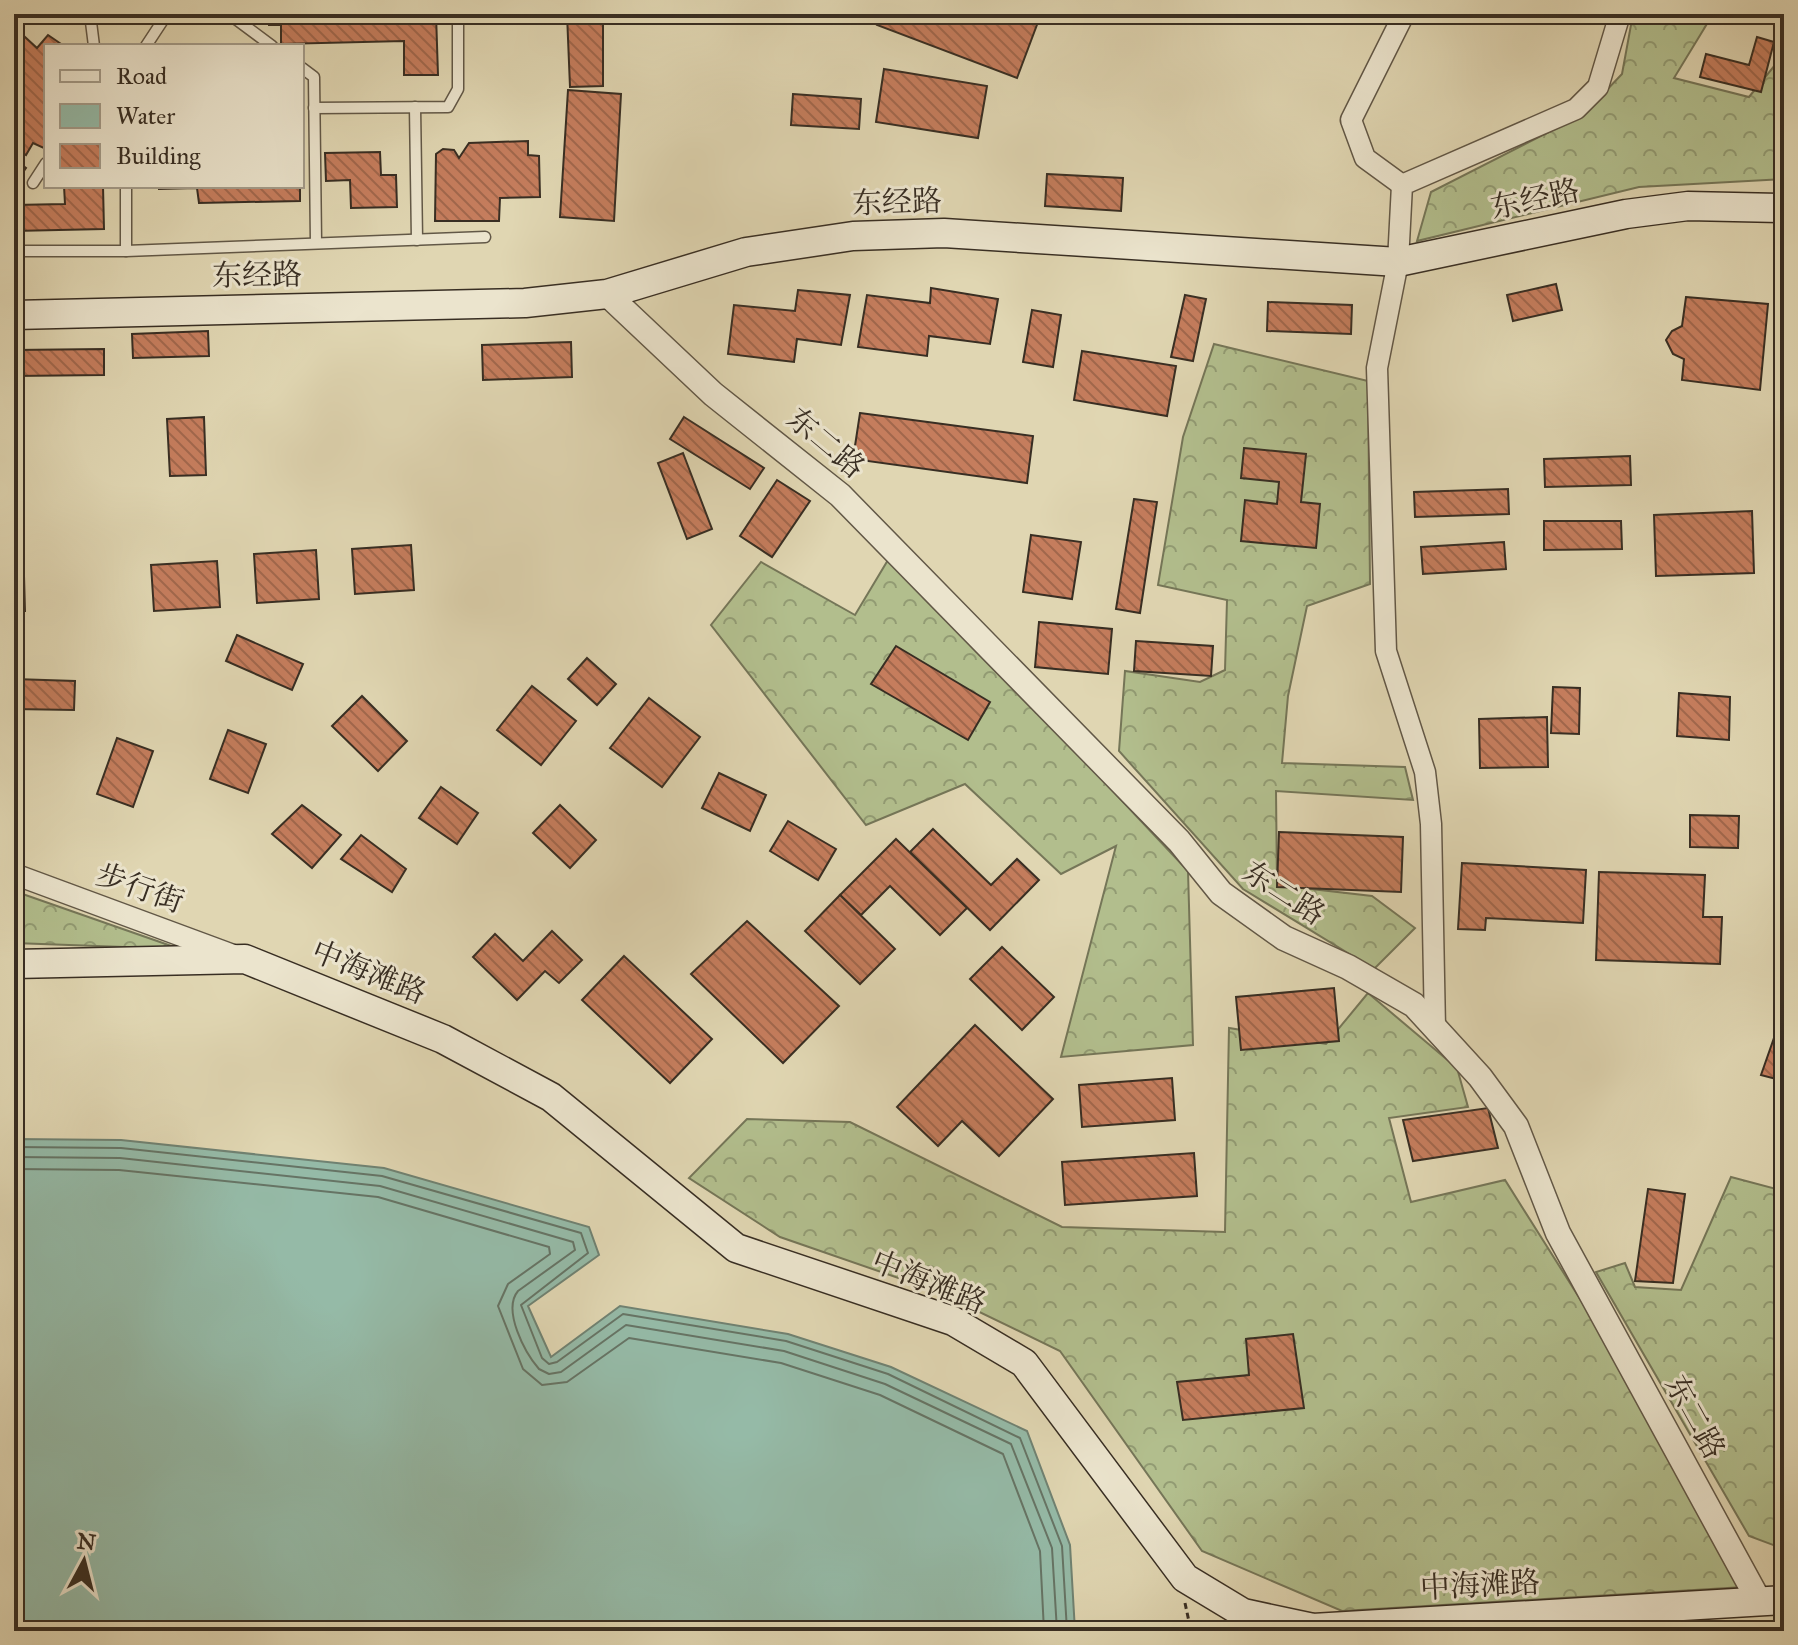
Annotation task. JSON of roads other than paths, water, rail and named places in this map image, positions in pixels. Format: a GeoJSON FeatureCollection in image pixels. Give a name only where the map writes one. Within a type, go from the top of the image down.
{"type":"FeatureCollection","features":[{"type":"Feature","properties":{"kind":"main road","name":"东经路"},"geometry":{"type":"LineString","coordinates":[[14,315],[525,303],[607,294],[746,252],[853,236],[944,233],[1398,262],[1626,214],[1688,206],[1784,208]]}},
{"type":"Feature","properties":{"kind":"main road","name":"中海滩路"},"geometry":{"type":"LineString","coordinates":[[14,964],[245,959],[443,1039],[551,1097],[736,1248],[953,1321],[1024,1363],[1185,1578],[1243,1613],[1313,1628],[1772,1600]]}},
{"type":"Feature","properties":{"kind":"street"},"geometry":{"type":"LineString","coordinates":[[1402,185],[1365,158],[1351,120],[1404,14]]}},
{"type":"Feature","properties":{"kind":"street"},"geometry":{"type":"LineString","coordinates":[[1402,185],[1576,109],[1598,87],[1620,14]]}},
{"type":"Feature","properties":{"kind":"street"},"geometry":{"type":"LineString","coordinates":[[1402,185],[1398,262],[1377,368],[1386,651],[1425,772],[1431,824],[1435,1028]]}},
{"type":"Feature","properties":{"kind":"street","name":"东二路"},"geometry":{"type":"LineString","coordinates":[[607,294],[713,394],[840,495],[1179,841],[1221,893],[1284,938],[1348,967],[1414,1005],[1480,1077],[1516,1126],[1558,1233],[1772,1600]]}},
{"type":"Feature","properties":{"kind":"street","name":"步行街"},"geometry":{"type":"LineString","coordinates":[[14,874],[245,959]]}},
{"type":"Feature","properties":{"kind":"lane"},"geometry":{"type":"LineString","coordinates":[[90,14],[94,44]]}},
{"type":"Feature","properties":{"kind":"lane"},"geometry":{"type":"LineString","coordinates":[[147,44],[167,14]]}},
{"type":"Feature","properties":{"kind":"lane"},"geometry":{"type":"LineString","coordinates":[[229,14],[269,44]]}},
{"type":"Feature","properties":{"kind":"lane"},"geometry":{"type":"LineString","coordinates":[[314,108],[448,107],[458,89],[458,14]]}},
{"type":"Feature","properties":{"kind":"lane"},"geometry":{"type":"LineString","coordinates":[[304,70],[314,77],[316,243]]}},
{"type":"Feature","properties":{"kind":"lane"},"geometry":{"type":"LineString","coordinates":[[415,107],[417,240]]}},
{"type":"Feature","properties":{"kind":"lane"},"geometry":{"type":"LineString","coordinates":[[33,183],[44,166]]}},
{"type":"Feature","properties":{"kind":"lane"},"geometry":{"type":"LineString","coordinates":[[126,188],[126,251]]}},
{"type":"Feature","properties":{"kind":"lane"},"geometry":{"type":"LineString","coordinates":[[14,251],[126,251],[485,237]]}},
{"type":"Feature","properties":{"kind":"water"},"geometry":{"type":"Polygon","coordinates":[[[14,1139],[121,1140],[384,1168],[589,1227],[599,1255],[528,1306],[551,1357],[620,1306],[788,1334],[891,1367],[1027,1431],[1070,1545],[1075,1631],[14,1631],[14,1139]]]}}]}
